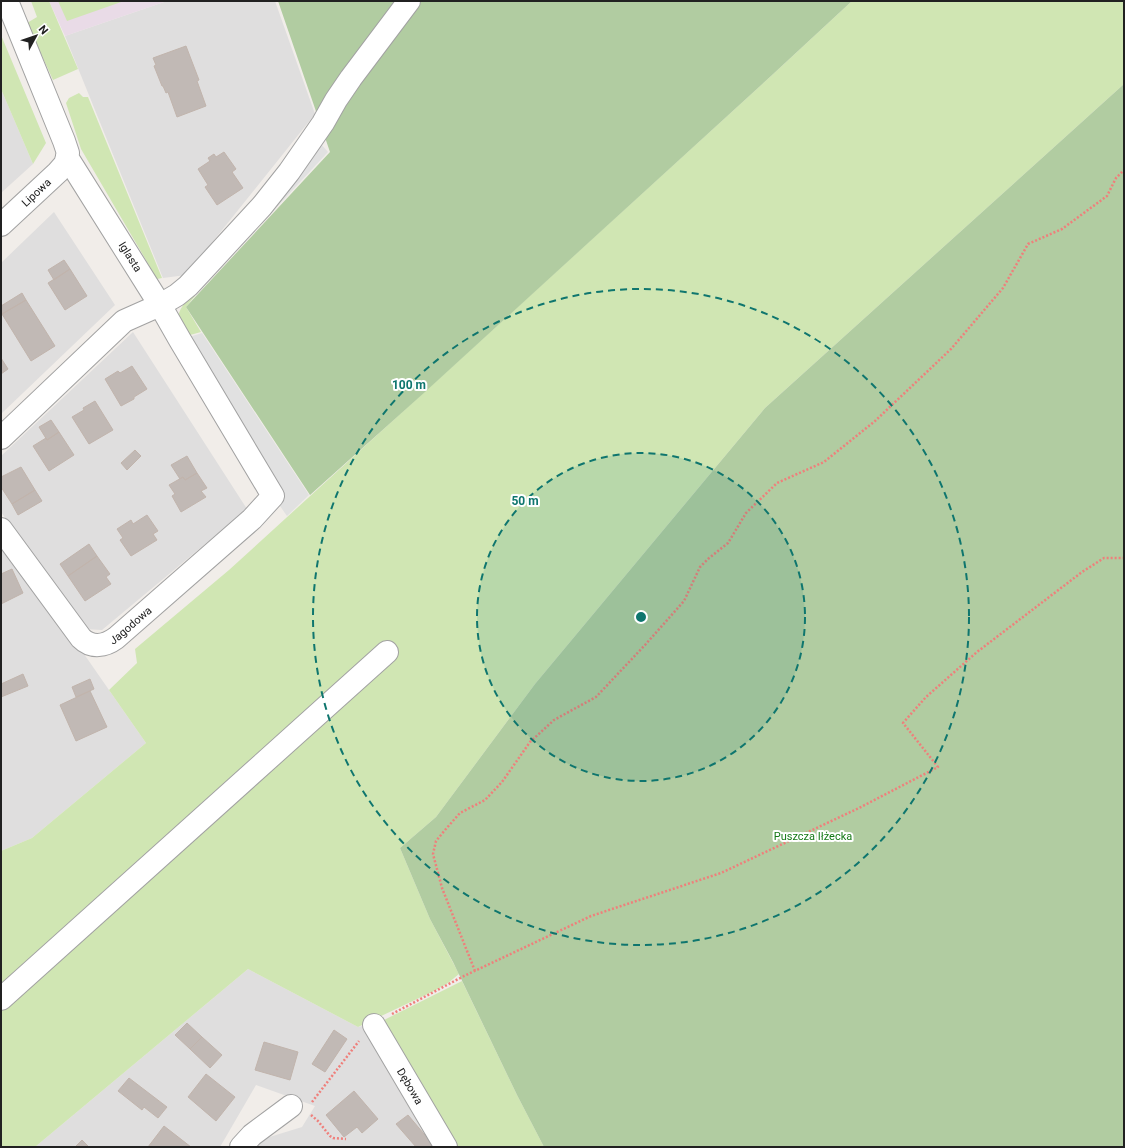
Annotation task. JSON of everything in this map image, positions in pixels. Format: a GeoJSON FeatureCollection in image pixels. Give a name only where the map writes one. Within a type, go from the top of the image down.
{"type":"FeatureCollection","features":[{"type":"Feature","properties":{"kind":"street"},"geometry":{"type":"LineString","coordinates":[[1,438],[124,321],[160,305],[177,295],[188,286],[241,229],[300,157],[351,78],[409,1]]}},
{"type":"Feature","properties":{"kind":"street","name":"Iglasta"},"geometry":{"type":"LineString","coordinates":[[6,8],[64,142],[68,157],[160,305],[273,496]]}},
{"type":"Feature","properties":{"kind":"street","name":"Lipowa"},"geometry":{"type":"LineString","coordinates":[[1,226],[58,172],[65,164],[68,157]]}},
{"type":"Feature","properties":{"kind":"street","name":"Jagodowa"},"geometry":{"type":"LineString","coordinates":[[1,529],[81,638],[89,644],[100,645],[110,642],[122,632],[252,519],[273,496]]}},
{"type":"Feature","properties":{"kind":"street"},"geometry":{"type":"LineString","coordinates":[[1,999],[387,652]]}},
{"type":"Feature","properties":{"kind":"street","name":"Dębowa"},"geometry":{"type":"LineString","coordinates":[[374,1025],[446,1147]]}},
{"type":"Feature","properties":{"kind":"street"},"geometry":{"type":"LineString","coordinates":[[241,1147],[252,1135],[298,1109]]}},
{"type":"Feature","properties":{"kind":"path"},"geometry":{"type":"LineString","coordinates":[[476,971],[442,888],[433,854],[436,841],[460,813],[485,800],[502,782],[530,742],[554,720],[596,697],[684,601],[700,567],[728,543],[746,513],[777,484],[824,462],[875,421],[951,349],[1003,288],[1028,244],[1062,229],[1107,196],[1116,178],[1124,170]]}},
{"type":"Feature","properties":{"kind":"path"},"geometry":{"type":"LineString","coordinates":[[346,1140],[333,1138],[313,1116],[298,1109],[367,1031],[382,1019],[476,971],[591,916],[721,873],[858,808],[938,767],[903,723],[922,702],[977,652],[1082,572],[1104,558],[1124,558]]}},
{"type":"Feature","properties":{"kind":"shaded area"},"geometry":{"type":"Polygon","coordinates":[[[49,1],[167,1],[65,36],[49,1]]]}},
{"type":"Feature","properties":{"kind":"shaded area"},"geometry":{"type":"Polygon","coordinates":[[[167,1],[275,1],[315,114],[186,275],[163,278],[65,36],[167,1]]]}},
{"type":"Feature","properties":{"kind":"shaded area"},"geometry":{"type":"Polygon","coordinates":[[[1,89],[33,164],[1,193],[1,89]]]}},
{"type":"Feature","properties":{"kind":"shaded area"},"geometry":{"type":"Polygon","coordinates":[[[314,136],[328,152],[195,295],[188,286],[314,136]]]}},
{"type":"Feature","properties":{"kind":"shaded area"},"geometry":{"type":"Polygon","coordinates":[[[54,212],[115,305],[1,414],[1,263],[54,212]]]}},
{"type":"Feature","properties":{"kind":"shaded area"},"geometry":{"type":"Polygon","coordinates":[[[133,332],[247,509],[102,630],[85,629],[1,512],[1,456],[133,332]]]}},
{"type":"Feature","properties":{"kind":"shaded area"},"geometry":{"type":"Polygon","coordinates":[[[202,333],[309,495],[287,516],[273,496],[180,340],[202,333]]]}},
{"type":"Feature","properties":{"kind":"shaded area"},"geometry":{"type":"Polygon","coordinates":[[[1,541],[84,654],[146,743],[32,838],[1,851],[1,541]]]}},
{"type":"Feature","properties":{"kind":"shaded area"},"geometry":{"type":"Polygon","coordinates":[[[248,969],[358,1027],[362,1026],[432,1147],[257,1147],[263,1139],[302,1127],[315,1106],[256,1085],[220,1147],[35,1147],[248,969]]]}},
{"type":"Feature","properties":{"kind":"green space"},"geometry":{"type":"Polygon","coordinates":[[[31,1],[49,1],[78,69],[53,80],[27,23],[37,17],[31,1]]]}},
{"type":"Feature","properties":{"kind":"green space"},"geometry":{"type":"Polygon","coordinates":[[[58,1],[124,1],[67,21],[58,1]]]}},
{"type":"Feature","properties":{"kind":"green space"},"geometry":{"type":"Polygon","coordinates":[[[278,1],[852,1],[425,392],[310,495],[186,307],[330,152],[278,1]]]}},
{"type":"Feature","properties":{"kind":"green space"},"geometry":{"type":"Polygon","coordinates":[[[852,1],[1124,1],[1124,84],[765,408],[535,684],[436,817],[400,848],[430,919],[459,974],[436,990],[358,1027],[248,969],[35,1147],[1,1147],[1,851],[32,838],[146,743],[109,690],[137,663],[135,649],[229,570],[852,1]]]}},
{"type":"Feature","properties":{"kind":"green space"},"geometry":{"type":"Polygon","coordinates":[[[1,35],[46,143],[33,164],[1,89],[1,35]]]}},
{"type":"Feature","properties":{"kind":"green space","name":"Puszcza Iłżecka"},"geometry":{"type":"Polygon","coordinates":[[[1124,84],[1124,1147],[544,1147],[517,1095],[453,962],[430,919],[400,848],[436,817],[535,684],[765,408],[1124,84]]]}},
{"type":"Feature","properties":{"kind":"green space"},"geometry":{"type":"Polygon","coordinates":[[[79,93],[83,97],[88,97],[162,278],[157,279],[81,149],[66,103],[69,98],[79,93]]]}},
{"type":"Feature","properties":{"kind":"green space"},"geometry":{"type":"Polygon","coordinates":[[[193,294],[195,296],[186,307],[201,332],[190,335],[186,331],[178,316],[184,304],[193,294]]]}},
{"type":"Feature","properties":{"kind":"green space"},"geometry":{"type":"Polygon","coordinates":[[[462,981],[544,1147],[456,1147],[384,1020],[462,981]]]}},
{"type":"Feature","properties":{"kind":"building"},"geometry":{"type":"Polygon","coordinates":[[[186,46],[199,80],[197,81],[206,106],[177,117],[168,92],[166,93],[162,86],[154,66],[156,65],[153,58],[186,46]]]}},
{"type":"Feature","properties":{"kind":"building"},"geometry":{"type":"Polygon","coordinates":[[[224,152],[236,169],[232,172],[243,188],[217,205],[205,187],[208,185],[198,169],[210,161],[208,158],[214,154],[216,157],[224,152]]]}},
{"type":"Feature","properties":{"kind":"building"},"geometry":{"type":"Polygon","coordinates":[[[64,260],[70,269],[54,280],[48,270],[64,260]]]}},
{"type":"Feature","properties":{"kind":"building"},"geometry":{"type":"Polygon","coordinates":[[[70,269],[87,296],[65,310],[48,283],[70,269]]]}},
{"type":"Feature","properties":{"kind":"building"},"geometry":{"type":"Polygon","coordinates":[[[22,293],[26,300],[2,314],[1,306],[22,293]]]}},
{"type":"Feature","properties":{"kind":"building"},"geometry":{"type":"Polygon","coordinates":[[[26,300],[55,346],[31,361],[2,314],[26,300]]]}},
{"type":"Feature","properties":{"kind":"building"},"geometry":{"type":"Polygon","coordinates":[[[1,358],[8,369],[1,374],[1,358]]]}},
{"type":"Feature","properties":{"kind":"building"},"geometry":{"type":"Polygon","coordinates":[[[132,366],[147,389],[134,397],[134,399],[121,406],[105,379],[118,371],[120,373],[132,366]]]}},
{"type":"Feature","properties":{"kind":"building"},"geometry":{"type":"Polygon","coordinates":[[[95,401],[113,430],[89,444],[72,417],[95,401]]]}},
{"type":"Feature","properties":{"kind":"building"},"geometry":{"type":"Polygon","coordinates":[[[51,420],[59,432],[47,440],[39,427],[51,420]]]}},
{"type":"Feature","properties":{"kind":"building"},"geometry":{"type":"Polygon","coordinates":[[[59,432],[74,455],[49,471],[33,446],[46,438],[47,440],[59,432]]]}},
{"type":"Feature","properties":{"kind":"building"},"geometry":{"type":"Polygon","coordinates":[[[135,450],[141,456],[127,470],[121,463],[135,450]]]}},
{"type":"Feature","properties":{"kind":"building"},"geometry":{"type":"Polygon","coordinates":[[[187,456],[197,473],[185,480],[183,477],[180,479],[171,465],[187,456]]]}},
{"type":"Feature","properties":{"kind":"building"},"geometry":{"type":"Polygon","coordinates":[[[21,467],[35,490],[12,504],[1,487],[1,477],[21,467]]]}},
{"type":"Feature","properties":{"kind":"building"},"geometry":{"type":"Polygon","coordinates":[[[197,473],[207,488],[201,491],[206,497],[181,512],[172,496],[175,494],[169,485],[183,477],[185,480],[197,473]]]}},
{"type":"Feature","properties":{"kind":"building"},"geometry":{"type":"Polygon","coordinates":[[[35,490],[42,501],[18,515],[12,504],[35,490]]]}},
{"type":"Feature","properties":{"kind":"building"},"geometry":{"type":"Polygon","coordinates":[[[147,515],[158,531],[153,534],[157,540],[131,556],[120,540],[123,538],[117,529],[131,520],[133,524],[147,515]]]}},
{"type":"Feature","properties":{"kind":"building"},"geometry":{"type":"Polygon","coordinates":[[[89,544],[97,556],[68,576],[60,564],[89,544]]]}},
{"type":"Feature","properties":{"kind":"building"},"geometry":{"type":"Polygon","coordinates":[[[97,556],[110,574],[106,577],[111,584],[85,601],[68,576],[97,556]]]}},
{"type":"Feature","properties":{"kind":"building"},"geometry":{"type":"Polygon","coordinates":[[[12,569],[23,593],[1,604],[1,574],[12,569]]]}},
{"type":"Feature","properties":{"kind":"building"},"geometry":{"type":"Polygon","coordinates":[[[23,674],[28,686],[1,697],[1,684],[23,674]]]}},
{"type":"Feature","properties":{"kind":"building"},"geometry":{"type":"Polygon","coordinates":[[[90,679],[94,689],[76,697],[72,687],[90,679]]]}},
{"type":"Feature","properties":{"kind":"building"},"geometry":{"type":"Polygon","coordinates":[[[90,691],[107,727],[76,741],[60,705],[90,691]]]}},
{"type":"Feature","properties":{"kind":"building"},"geometry":{"type":"Polygon","coordinates":[[[187,1023],[202,1037],[190,1049],[175,1035],[187,1023]]]}},
{"type":"Feature","properties":{"kind":"building"},"geometry":{"type":"Polygon","coordinates":[[[334,1030],[347,1039],[325,1072],[312,1064],[334,1030]]]}},
{"type":"Feature","properties":{"kind":"building"},"geometry":{"type":"Polygon","coordinates":[[[202,1037],[222,1055],[210,1068],[190,1049],[202,1037]]]}},
{"type":"Feature","properties":{"kind":"building"},"geometry":{"type":"Polygon","coordinates":[[[264,1042],[298,1052],[290,1080],[255,1070],[264,1042]]]}},
{"type":"Feature","properties":{"kind":"building"},"geometry":{"type":"Polygon","coordinates":[[[206,1074],[235,1097],[216,1121],[188,1097],[206,1074]]]}},
{"type":"Feature","properties":{"kind":"building"},"geometry":{"type":"Polygon","coordinates":[[[129,1078],[167,1107],[158,1118],[144,1107],[142,1110],[118,1091],[129,1078]]]}},
{"type":"Feature","properties":{"kind":"building"},"geometry":{"type":"Polygon","coordinates":[[[354,1091],[378,1119],[362,1133],[357,1127],[344,1137],[326,1115],[354,1091]]]}},
{"type":"Feature","properties":{"kind":"building"},"geometry":{"type":"Polygon","coordinates":[[[408,1115],[435,1147],[416,1147],[396,1124],[408,1115]]]}},
{"type":"Feature","properties":{"kind":"building"},"geometry":{"type":"Polygon","coordinates":[[[164,1126],[191,1147],[148,1147],[164,1126]]]}},
{"type":"Feature","properties":{"kind":"building"},"geometry":{"type":"Polygon","coordinates":[[[82,1140],[89,1147],[75,1147],[82,1140]]]}}]}
